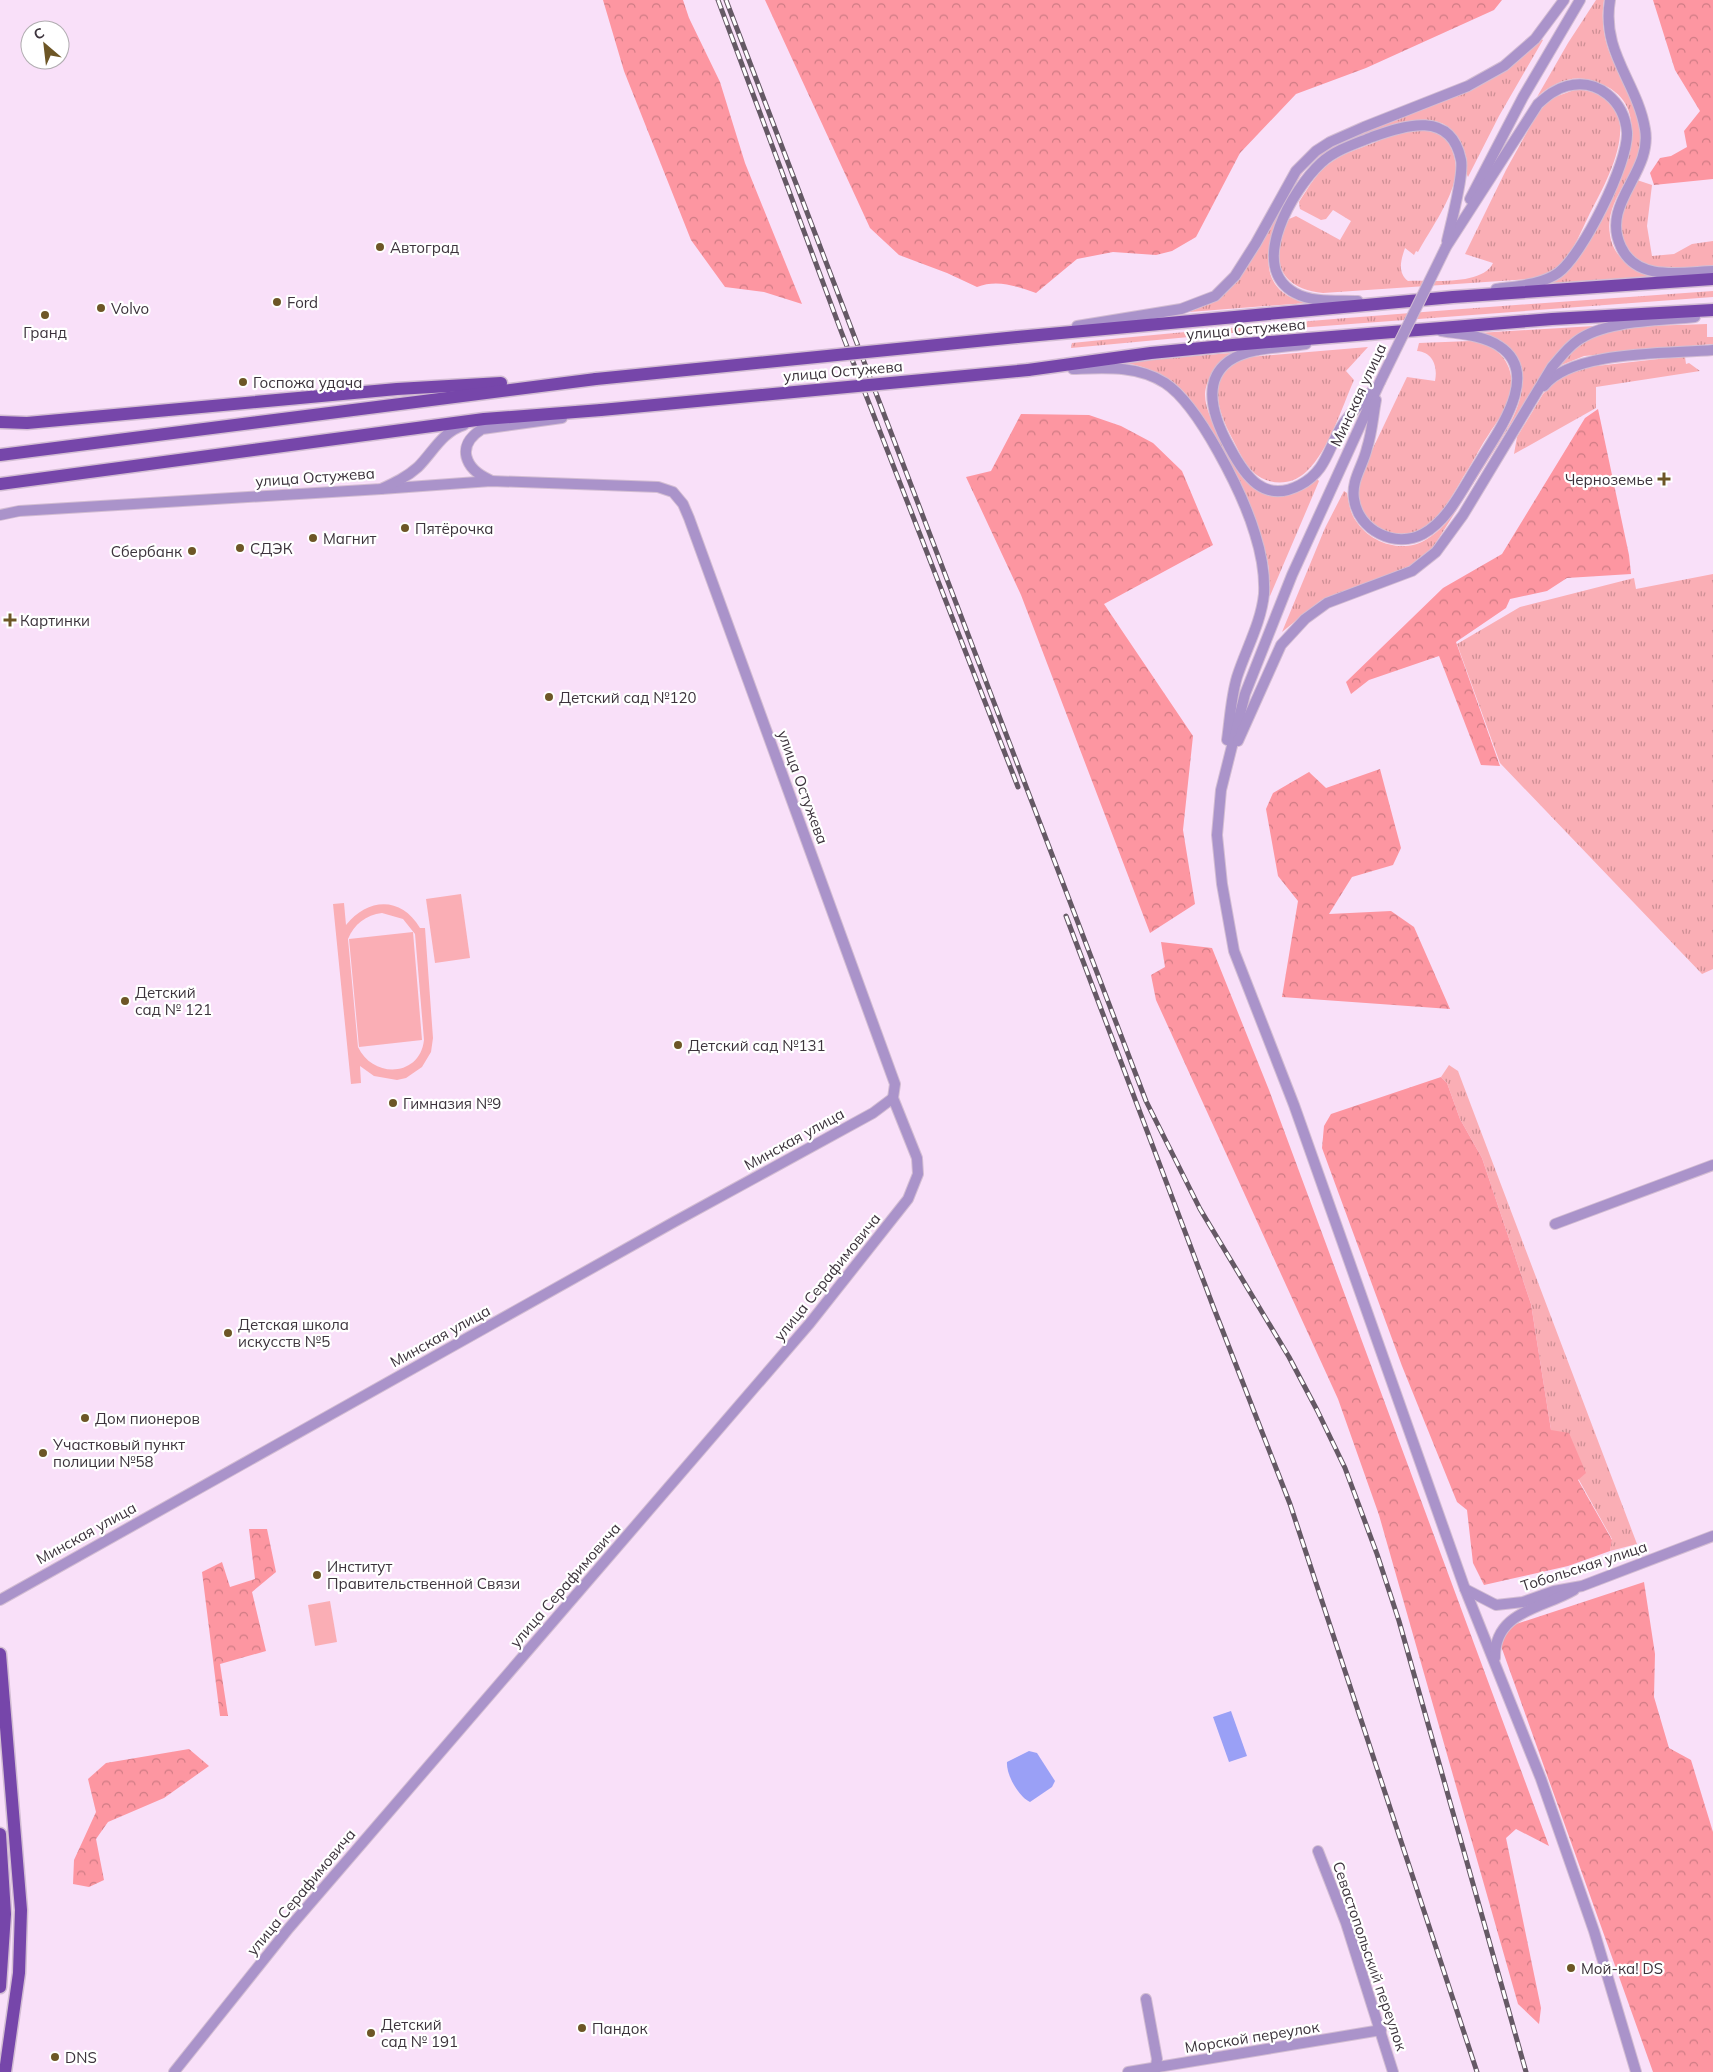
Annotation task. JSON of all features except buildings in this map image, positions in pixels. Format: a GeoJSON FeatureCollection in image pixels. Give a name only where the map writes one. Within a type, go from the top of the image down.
{"type":"FeatureCollection","features":[{"type":"Feature","properties":{"kind":"main road","name":"улица Остужева"},"geometry":{"type":"LineString","coordinates":[[0,422],[27,423],[397,388],[596,379],[1017,337],[1453,297],[1713,279]]}},
{"type":"Feature","properties":{"kind":"main road","name":"улица Остужева"},"geometry":{"type":"LineString","coordinates":[[484,419],[601,410],[1028,370],[1150,353],[1552,320],[1713,310]]}},
{"type":"Feature","properties":{"kind":"main road"},"geometry":{"type":"LineString","coordinates":[[0,455],[596,379]]}},
{"type":"Feature","properties":{"kind":"main road"},"geometry":{"type":"LineString","coordinates":[[0,484],[484,419]]}},
{"type":"Feature","properties":{"kind":"main road"},"geometry":{"type":"LineString","coordinates":[[0,1654],[20,1910],[19,1973],[5,2072]]}},
{"type":"Feature","properties":{"kind":"main road"},"geometry":{"type":"LineString","coordinates":[[0,1834],[5,1914],[0,1986]]}},
{"type":"Feature","properties":{"kind":"street"},"geometry":{"type":"LineString","coordinates":[[1017,337],[1181,309],[1214,296],[1235,276],[1256,243],[1288,184],[1311,156],[1330,142],[1468,86],[1504,66],[1535,39],[1564,0]]}},
{"type":"Feature","properties":{"kind":"street","name":"Минская улица"},"geometry":{"type":"LineString","coordinates":[[1580,0],[1523,97],[1446,247],[1380,382],[1260,652],[1223,774],[1218,823],[1220,868],[1234,951],[1297,1114],[1465,1589],[1541,1779],[1587,1908],[1636,2072]]}},
{"type":"Feature","properties":{"kind":"street"},"geometry":{"type":"LineString","coordinates":[[1610,0],[1608,22],[1613,51],[1639,107],[1646,133],[1642,159],[1617,210],[1615,227],[1618,241],[1624,253],[1633,263],[1646,270],[1664,273],[1713,270]]}},
{"type":"Feature","properties":{"kind":"street"},"geometry":{"type":"LineString","coordinates":[[1446,247],[1538,104],[1551,93],[1566,86],[1579,84],[1603,90],[1613,98],[1625,122],[1625,148],[1613,182],[1572,260],[1557,274],[1539,282],[1453,297]]}},
{"type":"Feature","properties":{"kind":"street"},"geometry":{"type":"LineString","coordinates":[[1386,303],[1305,297],[1294,293],[1278,275],[1274,263],[1273,250],[1281,225],[1293,199],[1321,163],[1332,155],[1359,142],[1407,125],[1419,124],[1436,127],[1448,134],[1457,147],[1462,160],[1462,175],[1446,247]]}},
{"type":"Feature","properties":{"kind":"street"},"geometry":{"type":"LineString","coordinates":[[1223,774],[1269,671],[1290,634],[1305,619],[1327,602],[1412,571],[1428,560],[1443,543],[1462,515],[1552,367],[1566,351],[1590,333],[1623,325],[1713,314]]}},
{"type":"Feature","properties":{"kind":"street"},"geometry":{"type":"LineString","coordinates":[[1380,382],[1367,449],[1356,476],[1354,499],[1360,515],[1370,528],[1388,538],[1409,539],[1428,531],[1451,506],[1508,414],[1518,386],[1515,367],[1500,346],[1473,337],[1434,330]]}},
{"type":"Feature","properties":{"kind":"street"},"geometry":{"type":"LineString","coordinates":[[1361,336],[1248,353],[1232,359],[1221,370],[1214,386],[1212,402],[1217,421],[1239,464],[1251,480],[1265,488],[1277,491],[1290,490],[1302,484],[1321,466],[1342,425],[1380,382]]}},
{"type":"Feature","properties":{"kind":"street"},"geometry":{"type":"LineString","coordinates":[[1529,406],[1548,381],[1564,370],[1580,363],[1713,350]]}},
{"type":"Feature","properties":{"kind":"street"},"geometry":{"type":"LineString","coordinates":[[1028,370],[1133,370],[1165,383],[1178,393],[1198,418],[1233,482],[1259,547],[1264,575],[1264,594],[1258,622],[1237,678],[1223,774]]}},
{"type":"Feature","properties":{"kind":"street"},"geometry":{"type":"LineString","coordinates":[[491,481],[478,475],[467,460],[466,448],[474,435],[482,430],[601,410]]}},
{"type":"Feature","properties":{"kind":"street","name":"улица Остужева"},"geometry":{"type":"LineString","coordinates":[[381,489],[402,480],[418,467],[453,429],[484,419]]}},
{"type":"Feature","properties":{"kind":"street","name":"улица Остужева"},"geometry":{"type":"LineString","coordinates":[[0,515],[19,511],[491,481],[658,486],[672,492],[683,504],[710,572],[817,874],[895,1084],[893,1098]]}},
{"type":"Feature","properties":{"kind":"street","name":"Минская улица"},"geometry":{"type":"LineString","coordinates":[[0,1600],[674,1222],[873,1114],[893,1098]]}},
{"type":"Feature","properties":{"kind":"street","name":"улица Серафимовича"},"geometry":{"type":"LineString","coordinates":[[174,2072],[288,1928],[810,1323],[908,1199],[918,1174],[918,1158],[893,1098]]}},
{"type":"Feature","properties":{"kind":"street"},"geometry":{"type":"LineString","coordinates":[[1555,1224],[1713,1165]]}},
{"type":"Feature","properties":{"kind":"street","name":"Тобольская улица"},"geometry":{"type":"LineString","coordinates":[[1465,1589],[1487,1602],[1505,1606],[1582,1586],[1713,1536]]}},
{"type":"Feature","properties":{"kind":"street"},"geometry":{"type":"LineString","coordinates":[[1496,1666],[1496,1641],[1510,1620],[1521,1613],[1560,1598],[1582,1586]]}},
{"type":"Feature","properties":{"kind":"street","name":"Севастопольский переулок"},"geometry":{"type":"LineString","coordinates":[[1318,1851],[1346,1923],[1393,2072]]}},
{"type":"Feature","properties":{"kind":"street"},"geometry":{"type":"LineString","coordinates":[[1146,1999],[1156,2059],[1155,2070]]}},
{"type":"Feature","properties":{"kind":"street","name":"Морской переулок"},"geometry":{"type":"LineString","coordinates":[[1128,2072],[1155,2070],[1381,2030]]}},
{"type":"Feature","properties":{"kind":"green space"},"geometry":{"type":"Polygon","coordinates":[[[603,0],[683,0],[689,18],[720,82],[745,163],[802,304],[764,292],[725,287],[691,240],[624,71],[603,0]]]}},
{"type":"Feature","properties":{"kind":"green space"},"geometry":{"type":"Polygon","coordinates":[[[765,0],[1502,0],[1494,10],[1366,68],[1296,94],[1240,153],[1196,237],[1172,251],[1156,255],[1113,252],[1077,259],[1036,293],[1014,286],[999,284],[977,287],[947,273],[899,255],[870,228],[765,0]]]}},
{"type":"Feature","properties":{"kind":"green space"},"geometry":{"type":"Polygon","coordinates":[[[1596,0],[1604,0],[1603,21],[1605,39],[1632,101],[1638,117],[1641,134],[1636,160],[1612,208],[1609,221],[1610,235],[1619,256],[1630,266],[1651,277],[1548,284],[1566,272],[1580,255],[1619,181],[1631,141],[1631,122],[1626,105],[1614,91],[1593,81],[1570,79],[1563,81],[1537,97],[1568,43],[1596,0]]]}},
{"type":"Feature","properties":{"kind":"green space"},"geometry":{"type":"Polygon","coordinates":[[[1653,0],[1713,0],[1713,179],[1654,185],[1650,173],[1660,158],[1671,156],[1687,147],[1684,131],[1700,111],[1675,70],[1653,0]]]}},
{"type":"Feature","properties":{"kind":"green space"},"geometry":{"type":"Polygon","coordinates":[[[1541,39],[1543,40],[1499,116],[1468,177],[1465,152],[1460,142],[1445,125],[1433,121],[1416,121],[1376,130],[1322,155],[1307,167],[1285,204],[1273,234],[1268,262],[1271,276],[1277,287],[1289,296],[1306,303],[1189,312],[1211,303],[1311,160],[1335,144],[1492,79],[1514,64],[1541,39]]]}},
{"type":"Feature","properties":{"kind":"green space"},"geometry":{"type":"Polygon","coordinates":[[[1577,89],[1600,95],[1614,106],[1620,121],[1620,139],[1615,159],[1607,178],[1576,242],[1568,256],[1554,270],[1529,279],[1323,293],[1307,290],[1295,285],[1286,277],[1281,268],[1279,258],[1283,233],[1289,219],[1296,216],[1340,240],[1351,221],[1333,210],[1326,219],[1321,220],[1300,209],[1299,202],[1318,174],[1327,165],[1346,153],[1404,132],[1416,130],[1427,130],[1437,133],[1446,139],[1454,155],[1456,172],[1451,192],[1418,252],[1416,251],[1414,255],[1405,248],[1401,261],[1402,274],[1408,281],[1442,281],[1467,279],[1487,270],[1493,263],[1465,254],[1506,170],[1538,112],[1552,98],[1577,89]]]}},
{"type":"Feature","properties":{"kind":"green space"},"geometry":{"type":"Polygon","coordinates":[[[1637,180],[1652,185],[1647,226],[1652,256],[1674,254],[1692,244],[1713,241],[1713,266],[1664,268],[1642,262],[1632,255],[1623,241],[1620,220],[1623,207],[1637,180]]]}},
{"type":"Feature","properties":{"kind":"green space"},"geometry":{"type":"Polygon","coordinates":[[[1713,291],[1713,297],[1243,332],[1071,348],[1072,343],[1232,328],[1472,308],[1713,291]]]}},
{"type":"Feature","properties":{"kind":"green space"},"geometry":{"type":"Polygon","coordinates":[[[1707,324],[1707,337],[1713,337],[1713,344],[1584,356],[1559,366],[1580,344],[1611,331],[1627,328],[1707,324]]]}},
{"type":"Feature","properties":{"kind":"green space"},"geometry":{"type":"Polygon","coordinates":[[[1594,326],[1569,341],[1550,362],[1432,549],[1410,566],[1320,601],[1282,632],[1325,528],[1344,491],[1347,493],[1352,515],[1362,529],[1379,541],[1398,546],[1408,546],[1427,539],[1444,525],[1457,508],[1513,418],[1522,389],[1521,374],[1514,353],[1501,341],[1478,333],[1594,326]]]}},
{"type":"Feature","properties":{"kind":"green space"},"geometry":{"type":"Polygon","coordinates":[[[1471,341],[1493,348],[1507,363],[1512,382],[1511,394],[1507,405],[1439,515],[1416,532],[1405,534],[1385,531],[1368,520],[1363,511],[1359,501],[1360,484],[1364,467],[1407,377],[1435,381],[1436,371],[1433,361],[1427,354],[1417,351],[1419,343],[1471,341]]]}},
{"type":"Feature","properties":{"kind":"green space"},"geometry":{"type":"Polygon","coordinates":[[[1368,347],[1346,371],[1354,380],[1322,452],[1307,471],[1300,477],[1284,482],[1267,480],[1253,472],[1241,455],[1221,414],[1218,391],[1220,381],[1226,371],[1235,363],[1249,357],[1368,347]]]}},
{"type":"Feature","properties":{"kind":"green space"},"geometry":{"type":"Polygon","coordinates":[[[1231,353],[1218,365],[1211,376],[1206,388],[1205,400],[1214,424],[1239,469],[1259,490],[1271,495],[1285,496],[1300,491],[1317,479],[1319,481],[1270,596],[1268,595],[1268,564],[1256,524],[1232,471],[1205,421],[1192,401],[1173,382],[1151,370],[1118,362],[1231,353]]]}},
{"type":"Feature","properties":{"kind":"green space"},"geometry":{"type":"Polygon","coordinates":[[[1685,357],[1686,364],[1689,363],[1700,371],[1596,387],[1596,408],[1514,454],[1517,437],[1543,394],[1556,380],[1579,368],[1685,357]]]}},
{"type":"Feature","properties":{"kind":"green space"},"geometry":{"type":"Polygon","coordinates":[[[1598,409],[1629,555],[1631,574],[1567,578],[1547,591],[1510,599],[1506,608],[1456,642],[1500,766],[1481,765],[1439,656],[1369,680],[1351,694],[1346,682],[1443,588],[1502,554],[1585,418],[1598,409]]]}},
{"type":"Feature","properties":{"kind":"green space"},"geometry":{"type":"Polygon","coordinates":[[[1021,414],[1089,415],[1121,426],[1153,443],[1182,471],[1213,545],[1104,604],[1193,736],[1183,830],[1195,904],[1150,933],[1021,595],[966,477],[991,471],[1021,414]]]}},
{"type":"Feature","properties":{"kind":"green space"},"geometry":{"type":"Polygon","coordinates":[[[1713,574],[1713,969],[1702,974],[1500,763],[1457,644],[1520,607],[1634,578],[1636,589],[1713,574]]]}},
{"type":"Feature","properties":{"kind":"green space"},"geometry":{"type":"Polygon","coordinates":[[[1380,769],[1401,848],[1393,865],[1352,877],[1329,914],[1391,911],[1414,927],[1450,1009],[1282,997],[1298,901],[1278,876],[1266,809],[1273,793],[1309,772],[1326,788],[1380,769]]]}},
{"type":"Feature","properties":{"kind":"green space"},"geometry":{"type":"Polygon","coordinates":[[[461,894],[470,958],[435,963],[426,899],[461,894]]]}},
{"type":"Feature","properties":{"kind":"green space"},"geometry":{"type":"Polygon","coordinates":[[[344,903],[346,925],[364,910],[384,904],[404,910],[420,928],[425,928],[433,1038],[431,1052],[422,1067],[406,1078],[397,1080],[374,1076],[360,1066],[361,1083],[351,1084],[333,904],[344,903]],[[382,913],[371,916],[357,925],[348,939],[358,1047],[374,1065],[384,1069],[405,1067],[414,1061],[421,1052],[424,1040],[415,934],[403,919],[382,913]]]}},
{"type":"Feature","properties":{"kind":"green space"},"geometry":{"type":"Polygon","coordinates":[[[413,932],[422,1040],[359,1047],[349,939],[413,932]]]}},
{"type":"Feature","properties":{"kind":"green space"},"geometry":{"type":"Polygon","coordinates":[[[1161,942],[1212,948],[1269,1090],[1549,1846],[1516,1829],[1506,1838],[1541,2008],[1539,2024],[1518,2004],[1379,1515],[1338,1399],[1156,1000],[1151,975],[1165,967],[1161,942]]]}},
{"type":"Feature","properties":{"kind":"green space"},"geometry":{"type":"Polygon","coordinates":[[[1449,1065],[1458,1071],[1637,1544],[1610,1551],[1612,1539],[1551,1430],[1531,1304],[1482,1158],[1460,1119],[1447,1083],[1441,1077],[1449,1065]]]}},
{"type":"Feature","properties":{"kind":"green space"},"geometry":{"type":"Polygon","coordinates":[[[1441,1077],[1447,1083],[1460,1119],[1482,1158],[1531,1304],[1551,1430],[1569,1433],[1586,1473],[1578,1480],[1612,1540],[1610,1551],[1568,1566],[1484,1585],[1473,1563],[1467,1510],[1457,1502],[1402,1366],[1322,1148],[1324,1126],[1331,1114],[1441,1077]]]}},
{"type":"Feature","properties":{"kind":"green space"},"geometry":{"type":"Polygon","coordinates":[[[249,1529],[267,1529],[276,1572],[252,1592],[266,1651],[220,1664],[228,1716],[220,1716],[202,1572],[222,1562],[230,1587],[255,1579],[249,1529]]]}},
{"type":"Feature","properties":{"kind":"green space"},"geometry":{"type":"Polygon","coordinates":[[[1644,1582],[1655,1654],[1654,1697],[1669,1748],[1691,1760],[1713,1832],[1713,2072],[1653,2072],[1501,1646],[1502,1638],[1510,1626],[1644,1582]]]}},
{"type":"Feature","properties":{"kind":"green space"},"geometry":{"type":"Polygon","coordinates":[[[330,1601],[337,1642],[315,1646],[308,1605],[330,1601]]]}},
{"type":"Feature","properties":{"kind":"green space"},"geometry":{"type":"Polygon","coordinates":[[[189,1749],[209,1766],[164,1798],[108,1822],[96,1839],[104,1880],[89,1887],[73,1884],[74,1860],[96,1812],[88,1779],[106,1763],[189,1749]]]}},
{"type":"Feature","properties":{"kind":"water"},"geometry":{"type":"Polygon","coordinates":[[[1231,1711],[1247,1756],[1229,1762],[1213,1717],[1231,1711]]]}},
{"type":"Feature","properties":{"kind":"water"},"geometry":{"type":"Polygon","coordinates":[[[1029,1751],[1037,1753],[1055,1781],[1052,1787],[1030,1802],[1014,1785],[1007,1767],[1007,1762],[1029,1751]]]}},
{"type":"Feature","properties":{"kind":"railway"},"geometry":{"type":"LineString","coordinates":[[718,0],[841,331],[1018,787]]}},
{"type":"Feature","properties":{"kind":"railway"},"geometry":{"type":"LineString","coordinates":[[726,0],[1146,1101],[1200,1209],[1289,1357],[1345,1468],[1377,1554],[1399,1621],[1526,2072]]}},
{"type":"Feature","properties":{"kind":"railway"},"geometry":{"type":"LineString","coordinates":[[1066,916],[1290,1504],[1477,2072]]}},
{"type":"Feature","properties":{"kind":"place","name":"Автоград"},"geometry":{"type":"Point","coordinates":[380,247]}},
{"type":"Feature","properties":{"kind":"place","name":"Ford"},"geometry":{"type":"Point","coordinates":[277,302]}},
{"type":"Feature","properties":{"kind":"place","name":"Volvo"},"geometry":{"type":"Point","coordinates":[101,308]}},
{"type":"Feature","properties":{"kind":"place","name":"Гранд"},"geometry":{"type":"Point","coordinates":[45,315]}},
{"type":"Feature","properties":{"kind":"place","name":"Госпожа удача"},"geometry":{"type":"Point","coordinates":[243,382]}},
{"type":"Feature","properties":{"kind":"place","name":"Черноземье"},"geometry":{"type":"Point","coordinates":[1664,479]}},
{"type":"Feature","properties":{"kind":"place","name":"Пятёрочка"},"geometry":{"type":"Point","coordinates":[405,528]}},
{"type":"Feature","properties":{"kind":"place","name":"Магнит"},"geometry":{"type":"Point","coordinates":[313,538]}},
{"type":"Feature","properties":{"kind":"place","name":"СДЭК"},"geometry":{"type":"Point","coordinates":[240,548]}},
{"type":"Feature","properties":{"kind":"place","name":"Сбербанк"},"geometry":{"type":"Point","coordinates":[192,551]}},
{"type":"Feature","properties":{"kind":"place","name":"Картинки"},"geometry":{"type":"Point","coordinates":[10,620]}},
{"type":"Feature","properties":{"kind":"place","name":"Детский сад №120"},"geometry":{"type":"Point","coordinates":[549,697]}},
{"type":"Feature","properties":{"kind":"place","name":"Детский сад № 121"},"geometry":{"type":"Point","coordinates":[125,1001]}},
{"type":"Feature","properties":{"kind":"place","name":"Детский сад №131"},"geometry":{"type":"Point","coordinates":[678,1045]}},
{"type":"Feature","properties":{"kind":"place","name":"Гимназия №9"},"geometry":{"type":"Point","coordinates":[393,1103]}},
{"type":"Feature","properties":{"kind":"place","name":"Детская школа искусств №5"},"geometry":{"type":"Point","coordinates":[228,1333]}},
{"type":"Feature","properties":{"kind":"place","name":"Дом пионеров"},"geometry":{"type":"Point","coordinates":[85,1418]}},
{"type":"Feature","properties":{"kind":"place","name":"Участковый пункт полиции №58"},"geometry":{"type":"Point","coordinates":[43,1453]}},
{"type":"Feature","properties":{"kind":"place","name":"Институт Правительственной Связи"},"geometry":{"type":"Point","coordinates":[317,1575]}},
{"type":"Feature","properties":{"kind":"place","name":"Мой-ка! DS"},"geometry":{"type":"Point","coordinates":[1571,1968]}},
{"type":"Feature","properties":{"kind":"place","name":"Пандок"},"geometry":{"type":"Point","coordinates":[582,2028]}},
{"type":"Feature","properties":{"kind":"place","name":"Детский сад № 191"},"geometry":{"type":"Point","coordinates":[371,2033]}},
{"type":"Feature","properties":{"kind":"place","name":"DNS"},"geometry":{"type":"Point","coordinates":[55,2057]}}]}
